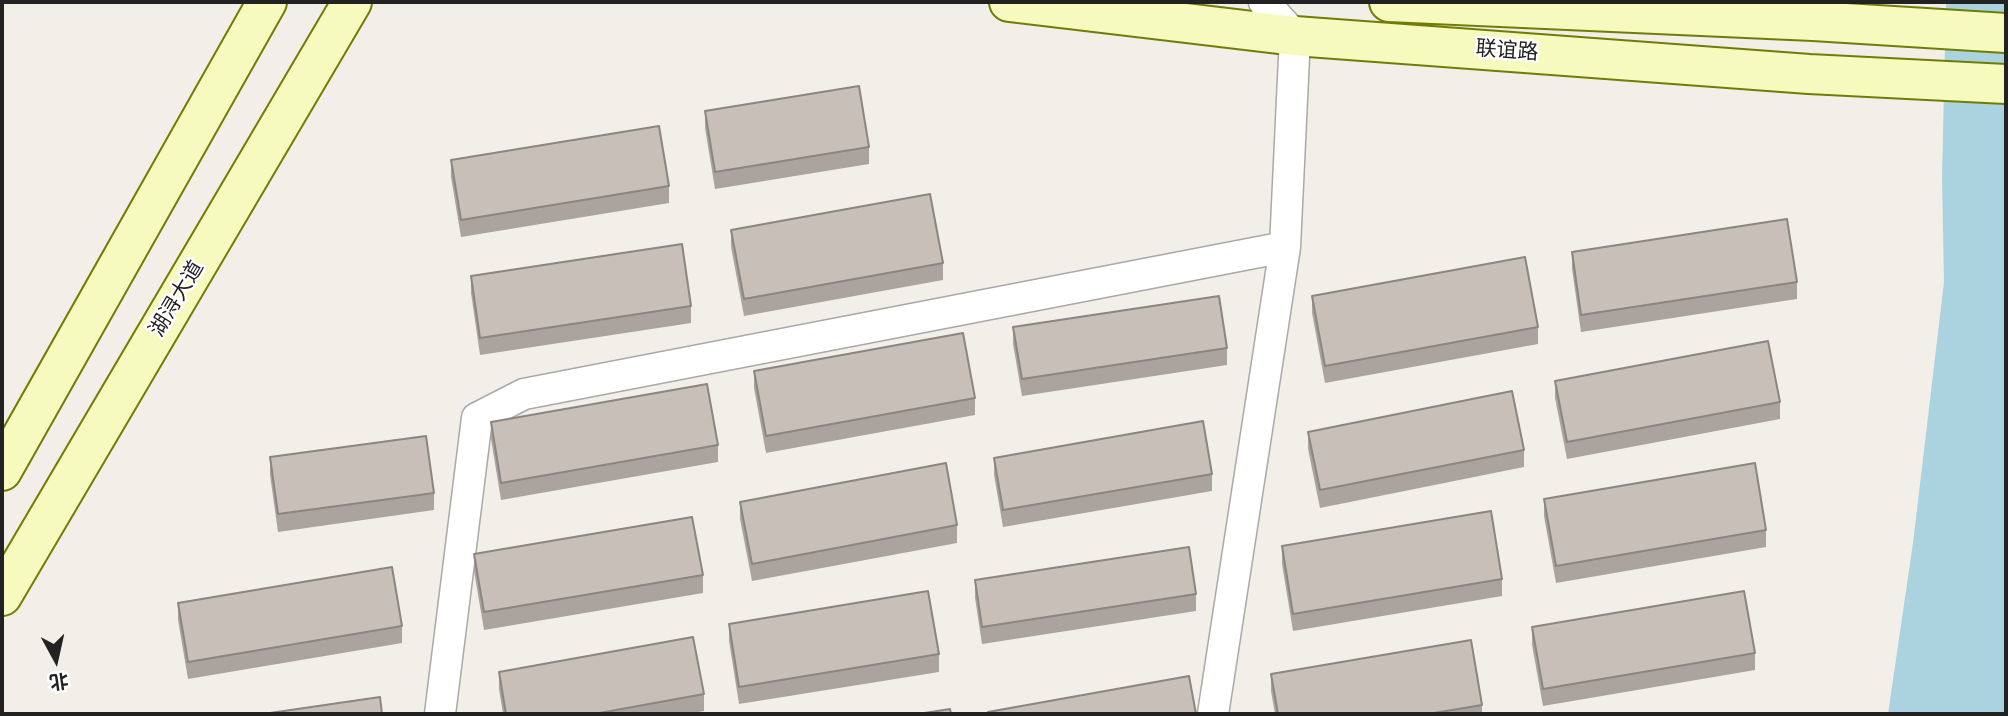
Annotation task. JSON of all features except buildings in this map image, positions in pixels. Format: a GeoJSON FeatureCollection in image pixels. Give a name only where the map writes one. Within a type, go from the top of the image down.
{"type":"FeatureCollection","features":[{"type":"Feature","properties":{"kind":"street"},"geometry":{"type":"LineString","coordinates":[[2,471],[267,2]]}},
{"type":"Feature","properties":{"kind":"street","name":"湖浔大道"},"geometry":{"type":"LineString","coordinates":[[2,596],[352,2]]}},
{"type":"Feature","properties":{"kind":"street","name":"联谊路"},"geometry":{"type":"LineString","coordinates":[[1009,2],[1295,36],[1809,74],[2006,84]]}},
{"type":"Feature","properties":{"kind":"street"},"geometry":{"type":"LineString","coordinates":[[1213,714],[1285,247],[1295,36],[1264,2]]}},
{"type":"Feature","properties":{"kind":"street","name":"联谊路"},"geometry":{"type":"LineString","coordinates":[[1389,2],[1813,21],[2006,33]]}},
{"type":"Feature","properties":{"kind":"street"},"geometry":{"type":"LineString","coordinates":[[440,714],[477,418],[524,394],[1285,247]]}},
{"type":"Feature","properties":{"kind":"water"},"geometry":{"type":"Polygon","coordinates":[[[1946,2],[2006,2],[2006,714],[1888,714],[1913,543],[1944,282],[1942,177],[1946,2]]]}}]}
